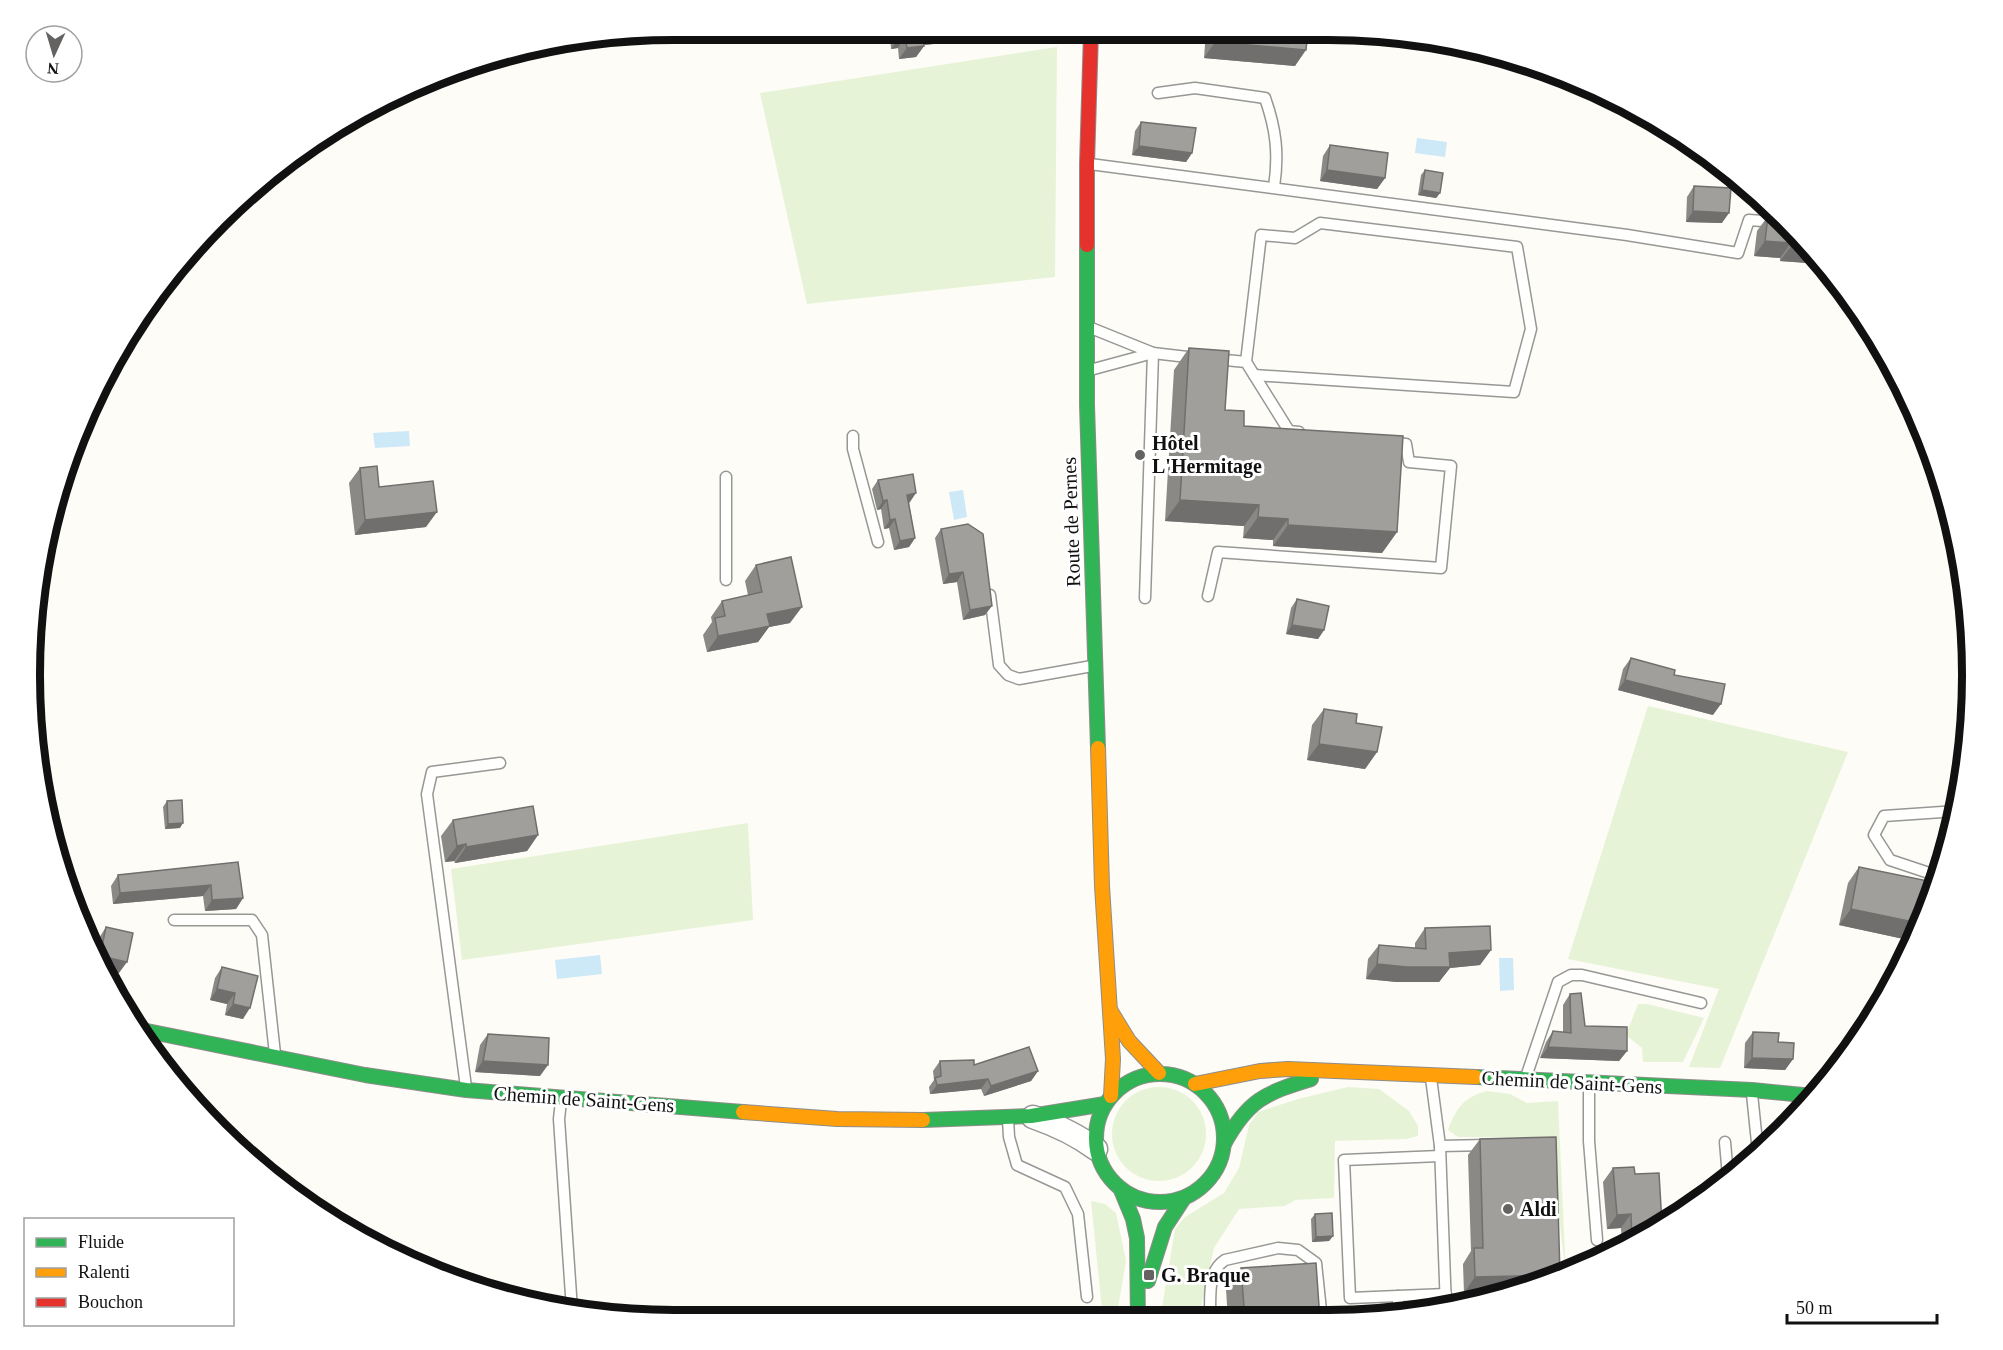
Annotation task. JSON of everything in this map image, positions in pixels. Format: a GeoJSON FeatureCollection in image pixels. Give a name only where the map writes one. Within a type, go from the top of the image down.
{"type":"FeatureCollection","features":[{"type":"Feature","properties":{"kind":"main road","name":"Route de Pernes"},"geometry":{"type":"LineString","coordinates":[[1091,40],[1087,164],[1087,370],[1102,886],[1113,1059],[1108,1100]]}},
{"type":"Feature","properties":{"kind":"main road","name":"Route de Pernes"},"geometry":{"type":"LineString","coordinates":[[1110,1010],[1129,1041],[1159,1073]]}},
{"type":"Feature","properties":{"kind":"main road","name":"Chemin de Saint-Gens"},"geometry":{"type":"LineString","coordinates":[[150,1032],[365,1075],[466,1090],[837,1119],[902,1121],[1031,1116],[1108,1100]]}},
{"type":"Feature","properties":{"kind":"main road","name":"Chemin de Saint-Gens"},"geometry":{"type":"LineString","coordinates":[[1195,1084],[1216,1078],[1288,1069],[1332,1073],[1525,1079],[1752,1090],[1803,1095]]}},
{"type":"Feature","properties":{"kind":"main road"},"geometry":{"type":"LineString","coordinates":[[1140,1310],[1156,1248],[1167,1219],[1184,1198],[1199,1189],[1212,1177],[1220,1161],[1224,1130],[1215,1103],[1195,1084],[1178,1076],[1159,1073],[1132,1079],[1108,1100],[1096,1126],[1096,1149],[1101,1165],[1121,1190],[1133,1196],[1158,1202],[1184,1198]]}},
{"type":"Feature","properties":{"kind":"main road","name":"Chemin de Saint-Gens"},"geometry":{"type":"LineString","coordinates":[[1224,1144],[1234,1125],[1247,1108],[1260,1098],[1280,1089],[1332,1073]]}},
{"type":"Feature","properties":{"kind":"main road"},"geometry":{"type":"LineString","coordinates":[[1121,1190],[1133,1219],[1137,1238],[1138,1310]]}},
{"type":"Feature","properties":{"kind":"street","name":"Chemin de Saint-Gens"},"geometry":{"type":"LineString","coordinates":[[1031,1116],[1059,1126],[1096,1149]]}},
{"type":"Feature","properties":{"kind":"lane"},"geometry":{"type":"LineString","coordinates":[[1158,93],[1195,88],[1264,98],[1274,122],[1278,163],[1274,187]]}},
{"type":"Feature","properties":{"kind":"lane"},"geometry":{"type":"LineString","coordinates":[[1087,164],[1627,235],[1738,253],[1749,220],[1772,222]]}},
{"type":"Feature","properties":{"kind":"lane"},"geometry":{"type":"LineString","coordinates":[[1254,375],[1514,393],[1531,329],[1517,247],[1320,223],[1295,238],[1261,236],[1246,362],[1254,375],[1289,431],[1312,433]]}},
{"type":"Feature","properties":{"kind":"lane"},"geometry":{"type":"LineString","coordinates":[[1088,327],[1153,354],[1246,362]]}},
{"type":"Feature","properties":{"kind":"lane"},"geometry":{"type":"LineString","coordinates":[[1087,370],[1153,354]]}},
{"type":"Feature","properties":{"kind":"lane"},"geometry":{"type":"LineString","coordinates":[[1145,598],[1153,354]]}},
{"type":"Feature","properties":{"kind":"lane"},"geometry":{"type":"LineString","coordinates":[[854,436],[853,449],[878,542]]}},
{"type":"Feature","properties":{"kind":"lane"},"geometry":{"type":"LineString","coordinates":[[1208,596],[1218,552],[1441,568],[1451,466],[1409,462],[1406,444],[1382,441]]}},
{"type":"Feature","properties":{"kind":"lane"},"geometry":{"type":"LineString","coordinates":[[726,477],[726,580]]}},
{"type":"Feature","properties":{"kind":"lane"},"geometry":{"type":"LineString","coordinates":[[989,585],[999,665],[1008,675],[1019,679],[1095,665]]}},
{"type":"Feature","properties":{"kind":"lane"},"geometry":{"type":"LineString","coordinates":[[466,1090],[427,794],[432,772],[500,763]]}},
{"type":"Feature","properties":{"kind":"lane"},"geometry":{"type":"LineString","coordinates":[[1931,874],[1890,860],[1874,835],[1884,816],[1947,812]]}},
{"type":"Feature","properties":{"kind":"lane"},"geometry":{"type":"LineString","coordinates":[[174,920],[252,920],[262,935],[275,1057]]}},
{"type":"Feature","properties":{"kind":"lane"},"geometry":{"type":"LineString","coordinates":[[1525,1079],[1558,982],[1571,975],[1582,975],[1701,1003]]}},
{"type":"Feature","properties":{"kind":"lane"},"geometry":{"type":"LineString","coordinates":[[1431,1076],[1440,1151],[1446,1298]]}},
{"type":"Feature","properties":{"kind":"lane"},"geometry":{"type":"LineString","coordinates":[[1589,1082],[1589,1141],[1597,1240]]}},
{"type":"Feature","properties":{"kind":"lane"},"geometry":{"type":"LineString","coordinates":[[1752,1090],[1757,1142]]}},
{"type":"Feature","properties":{"kind":"lane"},"geometry":{"type":"LineString","coordinates":[[561,1097],[560,1119],[571,1300]]}},
{"type":"Feature","properties":{"kind":"lane"},"geometry":{"type":"LineString","coordinates":[[1008,1116],[1009,1137],[1017,1165],[1065,1187],[1078,1214],[1087,1296]]}},
{"type":"Feature","properties":{"kind":"lane"},"geometry":{"type":"LineString","coordinates":[[1725,1142],[1727,1167]]}},
{"type":"Feature","properties":{"kind":"lane"},"geometry":{"type":"LineString","coordinates":[[1433,1300],[1398,1296],[1350,1298],[1344,1160],[1498,1145]]}},
{"type":"Feature","properties":{"kind":"lane"},"geometry":{"type":"LineString","coordinates":[[1210,1310],[1211,1276],[1218,1264],[1225,1260],[1278,1248],[1298,1250],[1316,1263],[1321,1310]]}},
{"type":"Feature","properties":{"kind":"lane"},"geometry":{"type":"LineString","coordinates":[[1398,1296],[1398,1305]]}},
{"type":"Feature","properties":{"kind":"green space"},"geometry":{"type":"Polygon","coordinates":[[[1057,47],[1055,277],[807,304],[760,93],[1057,47]]]}},
{"type":"Feature","properties":{"kind":"green space"},"geometry":{"type":"Polygon","coordinates":[[[1648,706],[1848,752],[1720,1068],[1689,1067],[1719,989],[1568,959],[1648,706]]]}},
{"type":"Feature","properties":{"kind":"green space"},"geometry":{"type":"Polygon","coordinates":[[[748,823],[753,920],[462,960],[451,869],[748,823]]]}},
{"type":"Feature","properties":{"kind":"green space"},"geometry":{"type":"Polygon","coordinates":[[[1638,1004],[1647,1004],[1704,1018],[1683,1062],[1643,1062],[1642,1048],[1626,1035],[1638,1004]]]}},
{"type":"Feature","properties":{"kind":"green space"},"geometry":{"type":"Polygon","coordinates":[[[1159,1087],[1177,1091],[1192,1101],[1202,1116],[1206,1134],[1202,1152],[1192,1167],[1177,1177],[1159,1181],[1141,1177],[1126,1167],[1116,1152],[1112,1134],[1116,1116],[1126,1101],[1141,1091],[1159,1087]]]}},
{"type":"Feature","properties":{"kind":"green space"},"geometry":{"type":"Polygon","coordinates":[[[1348,1087],[1379,1089],[1409,1111],[1418,1126],[1418,1136],[1406,1139],[1335,1141],[1334,1198],[1295,1200],[1285,1206],[1239,1209],[1214,1248],[1200,1310],[1162,1310],[1175,1229],[1185,1217],[1224,1193],[1239,1168],[1249,1125],[1258,1112],[1298,1099],[1348,1087]]]}},
{"type":"Feature","properties":{"kind":"green space"},"geometry":{"type":"Polygon","coordinates":[[[1487,1091],[1510,1094],[1527,1103],[1558,1101],[1565,1263],[1549,1137],[1458,1137],[1448,1130],[1454,1115],[1462,1104],[1479,1093],[1487,1091]]]}},
{"type":"Feature","properties":{"kind":"green space"},"geometry":{"type":"Polygon","coordinates":[[[1091,1201],[1105,1204],[1116,1213],[1126,1261],[1118,1310],[1102,1310],[1091,1201]]]}},
{"type":"Feature","properties":{"kind":"water"},"geometry":{"type":"Polygon","coordinates":[[[1417,138],[1447,142],[1445,157],[1415,153],[1417,138]]]}},
{"type":"Feature","properties":{"kind":"water"},"geometry":{"type":"Polygon","coordinates":[[[409,431],[410,446],[375,448],[373,433],[409,431]]]}},
{"type":"Feature","properties":{"kind":"water"},"geometry":{"type":"Polygon","coordinates":[[[963,490],[967,517],[954,520],[949,492],[963,490]]]}},
{"type":"Feature","properties":{"kind":"water"},"geometry":{"type":"Polygon","coordinates":[[[600,955],[602,974],[557,979],[555,960],[600,955]]]}},
{"type":"Feature","properties":{"kind":"water"},"geometry":{"type":"Polygon","coordinates":[[[1499,958],[1513,958],[1514,990],[1500,991],[1499,958]]]}},
{"type":"Feature","properties":{"kind":"building"},"geometry":{"type":"Polygon","coordinates":[[[906,40],[923,40],[924,46],[907,48],[906,40]]]}},
{"type":"Feature","properties":{"kind":"building"},"geometry":{"type":"Polygon","coordinates":[[[1215,40],[1307,40],[1306,50],[1215,42],[1215,40]]]}},
{"type":"Feature","properties":{"kind":"building"},"geometry":{"type":"Polygon","coordinates":[[[1141,122],[1196,128],[1192,153],[1139,146],[1141,122]]]}},
{"type":"Feature","properties":{"kind":"building"},"geometry":{"type":"Polygon","coordinates":[[[1330,145],[1388,153],[1385,178],[1327,170],[1330,145]]]}},
{"type":"Feature","properties":{"kind":"building"},"geometry":{"type":"Polygon","coordinates":[[[1425,170],[1443,173],[1440,193],[1422,190],[1425,170]]]}},
{"type":"Feature","properties":{"kind":"building"},"geometry":{"type":"Polygon","coordinates":[[[1694,186],[1731,188],[1729,213],[1693,211],[1694,186]]]}},
{"type":"Feature","properties":{"kind":"building"},"geometry":{"type":"Polygon","coordinates":[[[1768,218],[1795,246],[1791,246],[1791,243],[1765,241],[1768,218]]]}},
{"type":"Feature","properties":{"kind":"building"},"geometry":{"type":"Polygon","coordinates":[[[1189,348],[1229,351],[1225,410],[1244,411],[1244,426],[1403,436],[1397,532],[1288,525],[1288,519],[1258,517],[1259,505],[1180,500],[1189,348]]]}},
{"type":"Feature","properties":{"kind":"building"},"geometry":{"type":"Polygon","coordinates":[[[377,466],[379,487],[433,481],[437,512],[365,520],[360,468],[377,466]]]}},
{"type":"Feature","properties":{"kind":"building"},"geometry":{"type":"Polygon","coordinates":[[[913,474],[916,493],[907,495],[915,538],[900,541],[895,519],[890,520],[887,500],[883,501],[878,480],[913,474]]]}},
{"type":"Feature","properties":{"kind":"building"},"geometry":{"type":"Polygon","coordinates":[[[968,524],[983,534],[992,606],[970,610],[963,572],[949,574],[941,529],[968,524]]]}},
{"type":"Feature","properties":{"kind":"building"},"geometry":{"type":"Polygon","coordinates":[[[791,557],[802,607],[767,614],[770,626],[718,636],[715,618],[725,616],[722,601],[762,592],[756,565],[791,557]]]}},
{"type":"Feature","properties":{"kind":"building"},"geometry":{"type":"Polygon","coordinates":[[[1297,599],[1329,606],[1324,630],[1292,625],[1297,599]]]}},
{"type":"Feature","properties":{"kind":"building"},"geometry":{"type":"Polygon","coordinates":[[[1631,658],[1675,670],[1674,675],[1725,684],[1721,704],[1625,680],[1631,658]]]}},
{"type":"Feature","properties":{"kind":"building"},"geometry":{"type":"Polygon","coordinates":[[[1324,709],[1357,714],[1356,723],[1382,727],[1377,752],[1319,744],[1324,709]]]}},
{"type":"Feature","properties":{"kind":"building"},"geometry":{"type":"Polygon","coordinates":[[[182,800],[183,823],[168,824],[167,801],[182,800]]]}},
{"type":"Feature","properties":{"kind":"building"},"geometry":{"type":"Polygon","coordinates":[[[533,806],[538,835],[466,847],[466,844],[457,846],[453,820],[533,806]]]}},
{"type":"Feature","properties":{"kind":"building"},"geometry":{"type":"Polygon","coordinates":[[[238,862],[243,898],[212,900],[211,885],[120,893],[118,875],[238,862]]]}},
{"type":"Feature","properties":{"kind":"building"},"geometry":{"type":"Polygon","coordinates":[[[1859,867],[1928,881],[1912,922],[1851,909],[1859,867]]]}},
{"type":"Feature","properties":{"kind":"building"},"geometry":{"type":"Polygon","coordinates":[[[1490,926],[1491,950],[1449,953],[1450,967],[1377,964],[1379,945],[1426,949],[1425,928],[1490,926]]]}},
{"type":"Feature","properties":{"kind":"building"},"geometry":{"type":"Polygon","coordinates":[[[106,927],[133,933],[127,962],[107,958],[102,947],[106,927]]]}},
{"type":"Feature","properties":{"kind":"building"},"geometry":{"type":"Polygon","coordinates":[[[222,967],[258,976],[250,1008],[233,1004],[235,993],[217,989],[222,967]]]}},
{"type":"Feature","properties":{"kind":"building"},"geometry":{"type":"Polygon","coordinates":[[[1581,993],[1585,1026],[1627,1027],[1627,1051],[1548,1047],[1553,1031],[1571,1033],[1570,994],[1581,993]]]}},
{"type":"Feature","properties":{"kind":"building"},"geometry":{"type":"Polygon","coordinates":[[[1753,1032],[1779,1033],[1778,1042],[1794,1043],[1793,1059],[1752,1058],[1753,1032]]]}},
{"type":"Feature","properties":{"kind":"building"},"geometry":{"type":"Polygon","coordinates":[[[488,1034],[549,1038],[548,1065],[483,1061],[488,1034]]]}},
{"type":"Feature","properties":{"kind":"building"},"geometry":{"type":"Polygon","coordinates":[[[1029,1047],[1038,1071],[991,1086],[988,1079],[937,1085],[935,1078],[941,1076],[940,1061],[974,1060],[974,1065],[1029,1047]]]}},
{"type":"Feature","properties":{"kind":"building","name":"Aldi"},"geometry":{"type":"Polygon","coordinates":[[[1556,1137],[1560,1265],[1533,1276],[1475,1277],[1474,1248],[1483,1248],[1480,1139],[1556,1137]]]}},
{"type":"Feature","properties":{"kind":"building"},"geometry":{"type":"Polygon","coordinates":[[[1634,1167],[1635,1174],[1659,1173],[1661,1214],[1632,1231],[1631,1214],[1617,1215],[1613,1168],[1634,1167]]]}},
{"type":"Feature","properties":{"kind":"building"},"geometry":{"type":"Polygon","coordinates":[[[1332,1213],[1333,1236],[1316,1237],[1315,1214],[1332,1213]]]}},
{"type":"Feature","properties":{"kind":"building"},"geometry":{"type":"Polygon","coordinates":[[[1316,1263],[1319,1310],[1244,1310],[1241,1268],[1316,1263]]]}},
{"type":"Feature","properties":{"kind":"traffic: fast"},"geometry":{"type":"LineString","coordinates":[[1087,245],[1087,405],[1098,748]]}},
{"type":"Feature","properties":{"kind":"traffic: fast"},"geometry":{"type":"LineString","coordinates":[[150,1032],[365,1075],[466,1090],[743,1112]]}},
{"type":"Feature","properties":{"kind":"traffic: fast"},"geometry":{"type":"LineString","coordinates":[[1160,1074],[1185,1079],[1205,1093],[1219,1113],[1224,1138],[1219,1163],[1205,1183],[1185,1197],[1160,1202],[1135,1197],[1115,1183],[1101,1163],[1096,1138],[1101,1113],[1115,1093],[1135,1079],[1160,1074]]}},
{"type":"Feature","properties":{"kind":"traffic: fast"},"geometry":{"type":"LineString","coordinates":[[1476,1077],[1752,1090],[1803,1095]]}},
{"type":"Feature","properties":{"kind":"traffic: fast"},"geometry":{"type":"LineString","coordinates":[[1224,1144],[1241,1117],[1259,1100],[1281,1089],[1311,1079]]}},
{"type":"Feature","properties":{"kind":"traffic: fast"},"geometry":{"type":"LineString","coordinates":[[923,1120],[1031,1116],[1105,1104]]}},
{"type":"Feature","properties":{"kind":"traffic: fast"},"geometry":{"type":"LineString","coordinates":[[1121,1190],[1133,1219],[1137,1238],[1138,1310]]}},
{"type":"Feature","properties":{"kind":"traffic: fast"},"geometry":{"type":"LineString","coordinates":[[1148,1281],[1165,1227],[1184,1198]]}},
{"type":"Feature","properties":{"kind":"traffic: slow"},"geometry":{"type":"LineString","coordinates":[[1098,748],[1102,886],[1113,1059],[1111,1096]]}},
{"type":"Feature","properties":{"kind":"traffic: slow"},"geometry":{"type":"LineString","coordinates":[[1110,1010],[1129,1041],[1159,1073]]}},
{"type":"Feature","properties":{"kind":"traffic: slow"},"geometry":{"type":"LineString","coordinates":[[1195,1084],[1260,1071],[1288,1069],[1476,1077]]}},
{"type":"Feature","properties":{"kind":"traffic: slow"},"geometry":{"type":"LineString","coordinates":[[743,1112],[837,1119],[923,1120]]}},
{"type":"Feature","properties":{"kind":"traffic: jam"},"geometry":{"type":"LineString","coordinates":[[1087,245],[1091,40]]}},
{"type":"Feature","properties":{"kind":"place","name":"Hôtel L'Hermitage"},"geometry":{"type":"Point","coordinates":[1140,455]}},
{"type":"Feature","properties":{"kind":"place","name":"Aldi"},"geometry":{"type":"Point","coordinates":[1508,1209]}},
{"type":"Feature","properties":{"kind":"place","name":"G. Braque"},"geometry":{"type":"Point","coordinates":[1149,1275]}}]}
